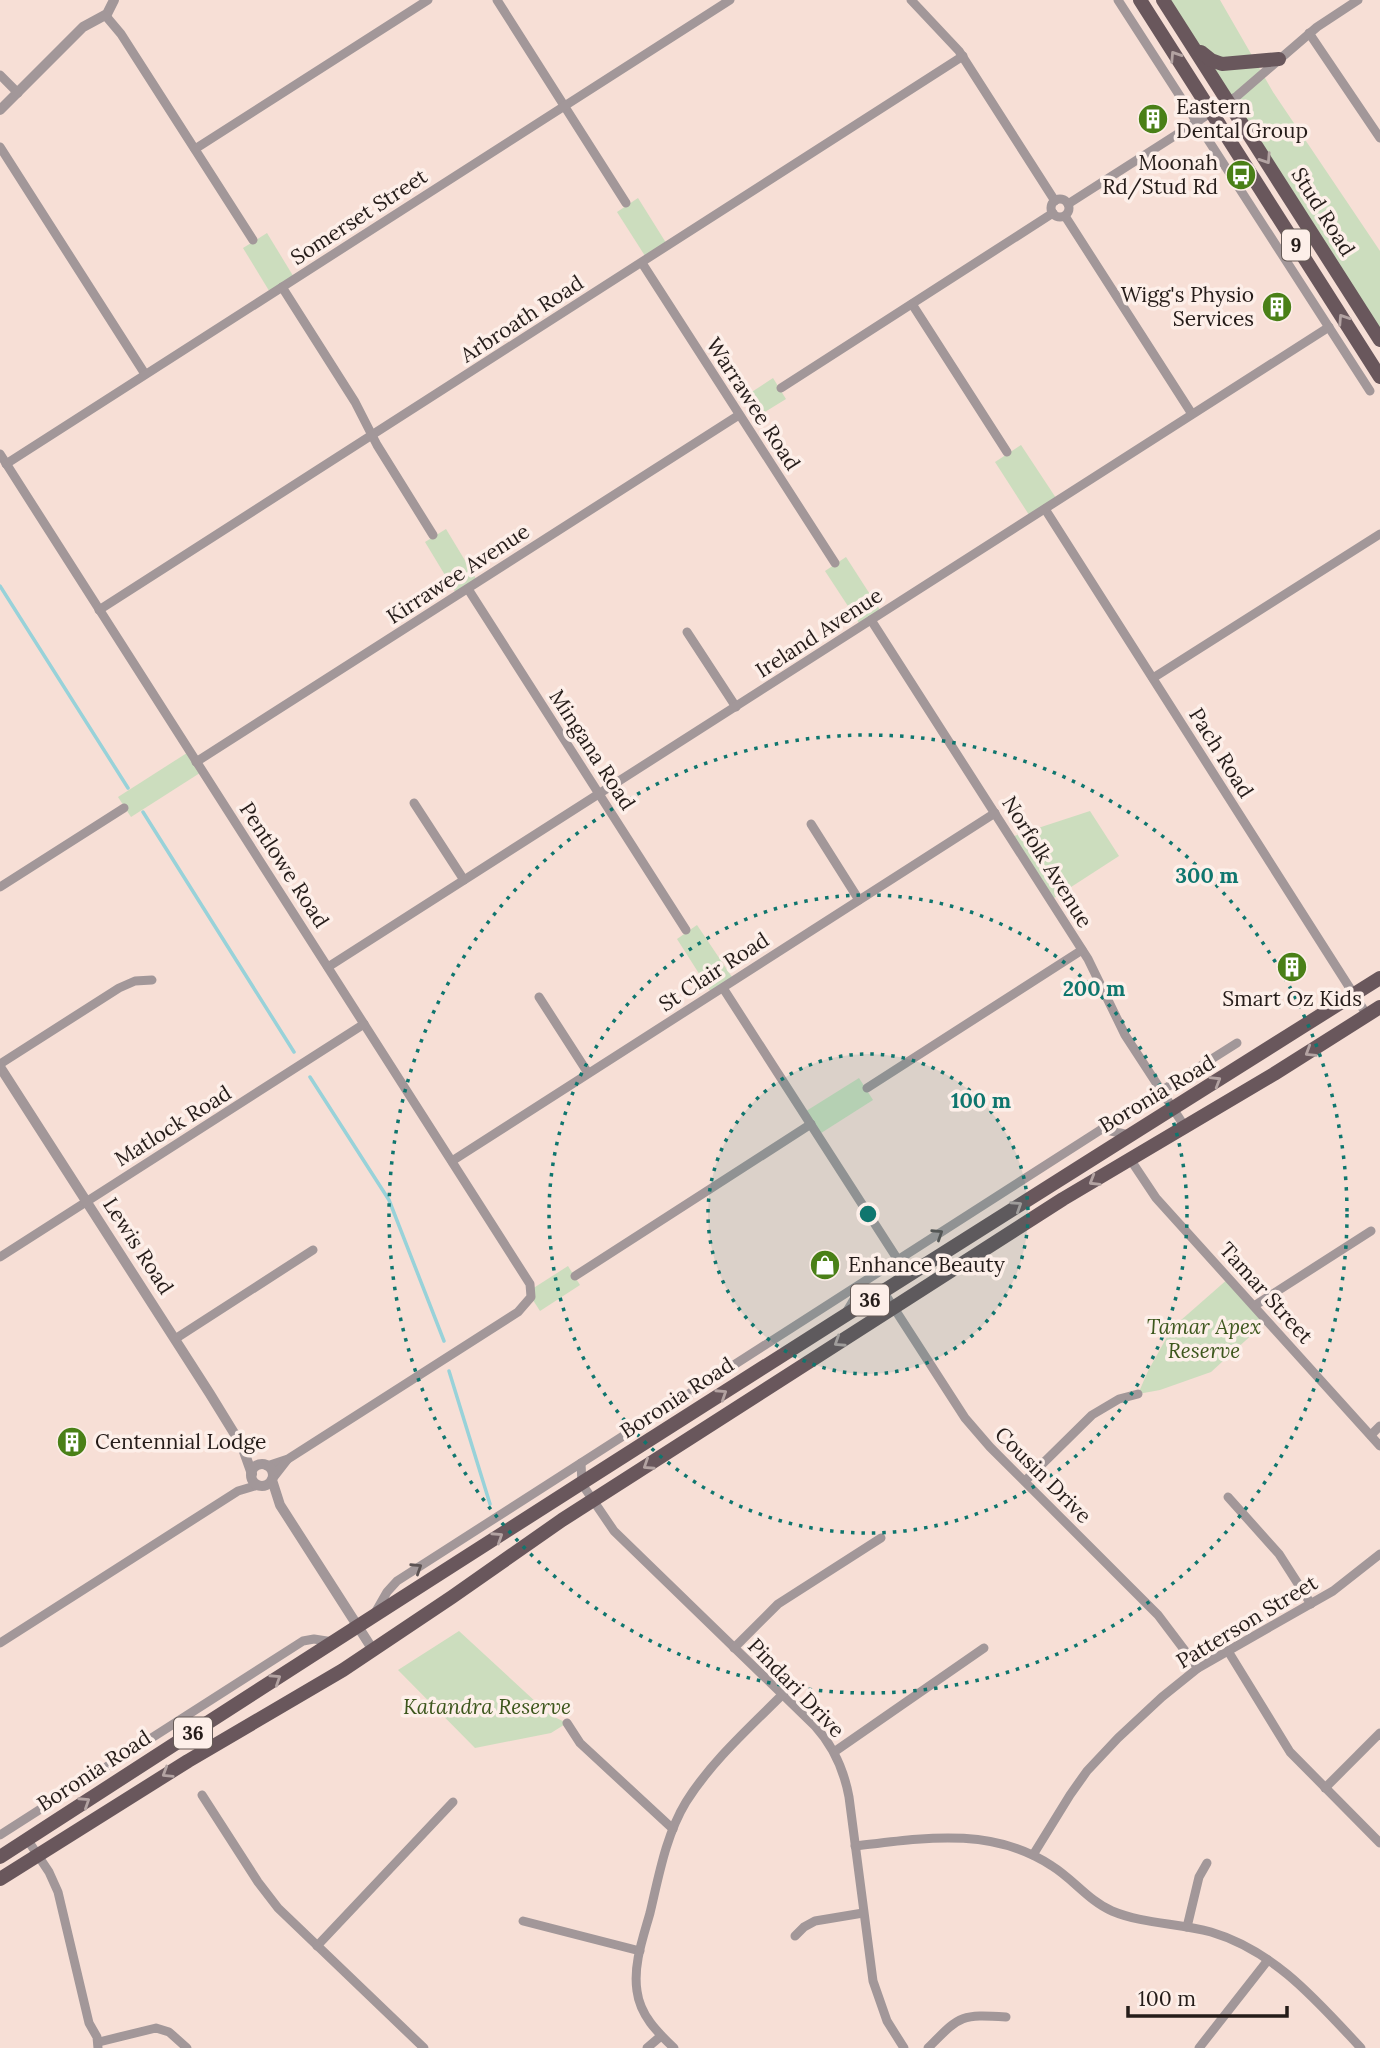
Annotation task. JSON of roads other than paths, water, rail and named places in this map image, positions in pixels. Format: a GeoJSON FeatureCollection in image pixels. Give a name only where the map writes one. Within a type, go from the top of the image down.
{"type":"FeatureCollection","features":[{"type":"Feature","properties":{"kind":"main road","name":"Stud Road"},"geometry":{"type":"LineString","coordinates":[[1139,0],[1380,377]]}},
{"type":"Feature","properties":{"kind":"main road","name":"Stud Road"},"geometry":{"type":"LineString","coordinates":[[1163,0],[1380,340]]}},
{"type":"Feature","properties":{"kind":"main road"},"geometry":{"type":"LineString","coordinates":[[1194,47],[1211,60],[1222,64],[1279,59]]}},
{"type":"Feature","properties":{"kind":"main road","name":"Boronia Road"},"geometry":{"type":"LineString","coordinates":[[0,1857],[795,1346],[1380,978]]}},
{"type":"Feature","properties":{"kind":"main road","name":"Boronia Road"},"geometry":{"type":"LineString","coordinates":[[0,1880],[188,1761],[327,1680],[592,1501],[894,1308],[1130,1159],[1275,1074],[1374,1011]]}},
{"type":"Feature","properties":{"kind":"street"},"geometry":{"type":"LineString","coordinates":[[0,110],[83,27],[105,15],[114,0]]}},
{"type":"Feature","properties":{"kind":"street"},"geometry":{"type":"LineString","coordinates":[[195,149],[428,0]]}},
{"type":"Feature","properties":{"kind":"street"},"geometry":{"type":"LineString","coordinates":[[497,0],[626,203]]}},
{"type":"Feature","properties":{"kind":"street","name":"Somerset Street"},"geometry":{"type":"LineString","coordinates":[[6,464],[730,0]]}},
{"type":"Feature","properties":{"kind":"street"},"geometry":{"type":"LineString","coordinates":[[911,0],[963,56],[1055,201]]}},
{"type":"Feature","properties":{"kind":"street"},"geometry":{"type":"LineString","coordinates":[[1118,0],[1370,391]]}},
{"type":"Feature","properties":{"kind":"street"},"geometry":{"type":"LineString","coordinates":[[1068,204],[1229,102],[1309,33],[1359,0]]}},
{"type":"Feature","properties":{"kind":"street"},"geometry":{"type":"LineString","coordinates":[[105,15],[121,34],[253,240]]}},
{"type":"Feature","properties":{"kind":"street"},"geometry":{"type":"LineString","coordinates":[[1309,33],[1380,138]]}},
{"type":"Feature","properties":{"kind":"street","name":"Arbroath Road"},"geometry":{"type":"LineString","coordinates":[[99,610],[963,56]]}},
{"type":"Feature","properties":{"kind":"street"},"geometry":{"type":"LineString","coordinates":[[0,75],[18,93]]}},
{"type":"Feature","properties":{"kind":"street"},"geometry":{"type":"LineString","coordinates":[[0,147],[145,374]]}},
{"type":"Feature","properties":{"kind":"street"},"geometry":{"type":"LineString","coordinates":[[1062,200],[1068,204],[1069,211],[1065,216],[1057,217],[1053,214],[1051,208],[1055,201],[1062,200]]}},
{"type":"Feature","properties":{"kind":"street"},"geometry":{"type":"LineString","coordinates":[[780,388],[1053,214]]}},
{"type":"Feature","properties":{"kind":"street"},"geometry":{"type":"LineString","coordinates":[[1065,216],[1192,414]]}},
{"type":"Feature","properties":{"kind":"street","name":"Warrawee Road"},"geometry":{"type":"LineString","coordinates":[[642,263],[835,563]]}},
{"type":"Feature","properties":{"kind":"street"},"geometry":{"type":"LineString","coordinates":[[282,287],[355,402],[433,535]]}},
{"type":"Feature","properties":{"kind":"street"},"geometry":{"type":"LineString","coordinates":[[912,304],[1007,452]]}},
{"type":"Feature","properties":{"kind":"street","name":"Ireland Avenue"},"geometry":{"type":"LineString","coordinates":[[328,967],[1329,327]]}},
{"type":"Feature","properties":{"kind":"street","name":"Kirrawee Avenue"},"geometry":{"type":"LineString","coordinates":[[197,762],[739,415]]}},
{"type":"Feature","properties":{"kind":"street","name":"Pentlowe Road"},"geometry":{"type":"LineString","coordinates":[[0,454],[532,1290],[526,1305],[518,1312],[288,1459]]}},
{"type":"Feature","properties":{"kind":"street","name":"Pach Road"},"geometry":{"type":"LineString","coordinates":[[1045,509],[1354,994],[1374,1011]]}},
{"type":"Feature","properties":{"kind":"street"},"geometry":{"type":"LineString","coordinates":[[1153,678],[1380,534]]}},
{"type":"Feature","properties":{"kind":"street","name":"Mingana Road"},"geometry":{"type":"LineString","coordinates":[[468,589],[686,930]]}},
{"type":"Feature","properties":{"kind":"street","name":"Norfolk Avenue"},"geometry":{"type":"LineString","coordinates":[[871,620],[1082,950],[1125,1035],[1185,1127]]}},
{"type":"Feature","properties":{"kind":"street"},"geometry":{"type":"LineString","coordinates":[[687,632],[736,707]]}},
{"type":"Feature","properties":{"kind":"street"},"geometry":{"type":"LineString","coordinates":[[414,803],[464,880]]}},
{"type":"Feature","properties":{"kind":"street"},"geometry":{"type":"LineString","coordinates":[[0,887],[124,808]]}},
{"type":"Feature","properties":{"kind":"street","name":"St Clair Road"},"geometry":{"type":"LineString","coordinates":[[452,1161],[995,813]]}},
{"type":"Feature","properties":{"kind":"street"},"geometry":{"type":"LineString","coordinates":[[811,824],[859,900]]}},
{"type":"Feature","properties":{"kind":"street"},"geometry":{"type":"LineString","coordinates":[[867,1088],[1082,950]]}},
{"type":"Feature","properties":{"kind":"street"},"geometry":{"type":"LineString","coordinates":[[0,1065],[119,988],[135,981],[152,980]]}},
{"type":"Feature","properties":{"kind":"street"},"geometry":{"type":"LineString","coordinates":[[723,988],[898,1260]]}},
{"type":"Feature","properties":{"kind":"street"},"geometry":{"type":"LineString","coordinates":[[540,997],[588,1073]]}},
{"type":"Feature","properties":{"kind":"street","name":"Matlock Road"},"geometry":{"type":"LineString","coordinates":[[0,1257],[365,1024]]}},
{"type":"Feature","properties":{"kind":"street"},"geometry":{"type":"LineString","coordinates":[[1161,1091],[1237,1043]]}},
{"type":"Feature","properties":{"kind":"street","name":"Lewis Road"},"geometry":{"type":"LineString","coordinates":[[0,1065],[242,1446],[255,1480],[280,1505],[373,1650]]}},
{"type":"Feature","properties":{"kind":"street"},"geometry":{"type":"LineString","coordinates":[[372,1618],[387,1592],[397,1581],[1122,1115]]}},
{"type":"Feature","properties":{"kind":"street"},"geometry":{"type":"LineString","coordinates":[[575,1276],[811,1124]]}},
{"type":"Feature","properties":{"kind":"street"},"geometry":{"type":"LineString","coordinates":[[1102,1129],[1129,1135]]}},
{"type":"Feature","properties":{"kind":"street","name":"Tamar Street"},"geometry":{"type":"LineString","coordinates":[[1130,1159],[1156,1198],[1380,1446]]}},
{"type":"Feature","properties":{"kind":"street"},"geometry":{"type":"LineString","coordinates":[[1254,1306],[1371,1231]]}},
{"type":"Feature","properties":{"kind":"street"},"geometry":{"type":"LineString","coordinates":[[174,1339],[313,1250]]}},
{"type":"Feature","properties":{"kind":"street"},"geometry":{"type":"LineString","coordinates":[[845,1316],[864,1282]]}},
{"type":"Feature","properties":{"kind":"street","name":"Cousin Drive"},"geometry":{"type":"LineString","coordinates":[[883,1291],[965,1418],[990,1447],[1158,1615],[1198,1668]]}},
{"type":"Feature","properties":{"kind":"street"},"geometry":{"type":"LineString","coordinates":[[768,1343],[795,1346]]}},
{"type":"Feature","properties":{"kind":"street"},"geometry":{"type":"LineString","coordinates":[[1024,1481],[1092,1415],[1119,1399],[1138,1394]]}},
{"type":"Feature","properties":{"kind":"street"},"geometry":{"type":"LineString","coordinates":[[1371,1435],[1380,1426]]}},
{"type":"Feature","properties":{"kind":"street","name":"Lewis Road"},"geometry":{"type":"LineString","coordinates":[[242,1446],[265,1465]]}},
{"type":"Feature","properties":{"kind":"street"},"geometry":{"type":"LineString","coordinates":[[255,1480],[255,1468],[288,1459]]}},
{"type":"Feature","properties":{"kind":"street"},"geometry":{"type":"LineString","coordinates":[[255,1480],[267,1485],[288,1459]]}},
{"type":"Feature","properties":{"kind":"street"},"geometry":{"type":"LineString","coordinates":[[581,1463],[582,1484]]}},
{"type":"Feature","properties":{"kind":"street"},"geometry":{"type":"LineString","coordinates":[[265,1465],[272,1472],[272,1479]]}},
{"type":"Feature","properties":{"kind":"street","name":"Lewis Road"},"geometry":{"type":"LineString","coordinates":[[272,1479],[280,1505]]}},
{"type":"Feature","properties":{"kind":"street"},"geometry":{"type":"LineString","coordinates":[[0,1643],[255,1480]]}},
{"type":"Feature","properties":{"kind":"street","name":"Pindari Drive"},"geometry":{"type":"LineString","coordinates":[[582,1484],[620,1538],[815,1726],[834,1752],[848,1788],[871,1973],[887,2021],[904,2048]]}},
{"type":"Feature","properties":{"kind":"street"},"geometry":{"type":"LineString","coordinates":[[1228,1497],[1279,1554],[1311,1604]]}},
{"type":"Feature","properties":{"kind":"street"},"geometry":{"type":"LineString","coordinates":[[734,1648],[778,1604],[881,1538]]}},
{"type":"Feature","properties":{"kind":"street","name":"Patterson Street"},"geometry":{"type":"LineString","coordinates":[[1032,1855],[1070,1795],[1097,1760],[1152,1705],[1198,1668],[1346,1583],[1380,1554]]}},
{"type":"Feature","properties":{"kind":"street"},"geometry":{"type":"LineString","coordinates":[[0,1835],[303,1641],[314,1639],[333,1642]]}},
{"type":"Feature","properties":{"kind":"street"},"geometry":{"type":"LineString","coordinates":[[834,1752],[984,1648]]}},
{"type":"Feature","properties":{"kind":"street"},"geometry":{"type":"LineString","coordinates":[[1228,1651],[1284,1743],[1380,1843]]}},
{"type":"Feature","properties":{"kind":"street"},"geometry":{"type":"LineString","coordinates":[[674,2048],[645,2016],[637,1992],[636,1977],[663,1860],[673,1829],[687,1801],[706,1775],[782,1695]]}},
{"type":"Feature","properties":{"kind":"street"},"geometry":{"type":"LineString","coordinates":[[567,1723],[580,1743],[673,1829]]}},
{"type":"Feature","properties":{"kind":"street"},"geometry":{"type":"LineString","coordinates":[[1325,1788],[1380,1733]]}},
{"type":"Feature","properties":{"kind":"street"},"geometry":{"type":"LineString","coordinates":[[202,1795],[267,1895],[287,1918],[424,2048]]}},
{"type":"Feature","properties":{"kind":"street"},"geometry":{"type":"LineString","coordinates":[[317,1946],[453,1802]]}},
{"type":"Feature","properties":{"kind":"street"},"geometry":{"type":"LineString","coordinates":[[855,1846],[963,1837],[993,1841],[1032,1855],[1053,1866],[1107,1908],[1131,1917],[1213,1933],[1235,1941],[1268,1960],[1300,1983],[1361,2048]]}},
{"type":"Feature","properties":{"kind":"street"},"geometry":{"type":"LineString","coordinates":[[27,1839],[53,1879],[58,1892],[89,2023],[98,2045],[156,2028],[169,2032],[187,2048]]}},
{"type":"Feature","properties":{"kind":"street"},"geometry":{"type":"LineString","coordinates":[[1187,1927],[1199,1877],[1207,1863]]}},
{"type":"Feature","properties":{"kind":"street"},"geometry":{"type":"LineString","coordinates":[[795,1936],[815,1921],[863,1913]]}},
{"type":"Feature","properties":{"kind":"street"},"geometry":{"type":"LineString","coordinates":[[523,1921],[640,1951]]}},
{"type":"Feature","properties":{"kind":"street"},"geometry":{"type":"LineString","coordinates":[[1199,2048],[1268,1960]]}},
{"type":"Feature","properties":{"kind":"street"},"geometry":{"type":"LineString","coordinates":[[928,2048],[962,2018],[977,2015],[1006,2017]]}},
{"type":"Feature","properties":{"kind":"street"},"geometry":{"type":"LineString","coordinates":[[647,2048],[661,2036]]}},
{"type":"Feature","properties":{"kind":"waterway"},"geometry":{"type":"LineString","coordinates":[[0,586],[128,788]]}},
{"type":"Feature","properties":{"kind":"waterway"},"geometry":{"type":"LineString","coordinates":[[143,812],[294,1052]]}},
{"type":"Feature","properties":{"kind":"waterway"},"geometry":{"type":"LineString","coordinates":[[310,1077],[389,1200],[444,1341]]}},
{"type":"Feature","properties":{"kind":"waterway"},"geometry":{"type":"LineString","coordinates":[[449,1371],[490,1504]]}},
{"type":"Feature","properties":{"kind":"place","name":"Eastern Dental Group"},"geometry":{"type":"Point","coordinates":[1153,119]}},
{"type":"Feature","properties":{"kind":"place","name":"Moonah Rd/Stud Rd"},"geometry":{"type":"Point","coordinates":[1241,175]}},
{"type":"Feature","properties":{"kind":"place","name":"Wigg's Physio Services"},"geometry":{"type":"Point","coordinates":[1277,307]}},
{"type":"Feature","properties":{"kind":"place","name":"Smart Oz Kids"},"geometry":{"type":"Point","coordinates":[1292,967]}},
{"type":"Feature","properties":{"kind":"place","name":"Enhance Beauty"},"geometry":{"type":"Point","coordinates":[825,1265]}},
{"type":"Feature","properties":{"kind":"place","name":"Centennial Lodge"},"geometry":{"type":"Point","coordinates":[72,1442]}},
{"type":"Feature","properties":{"kind":"park label","name":"Tamar Apex Reserve"},"geometry":{"type":"Point","coordinates":[1204,1339]}},
{"type":"Feature","properties":{"kind":"park label","name":"Katandra Reserve"},"geometry":{"type":"Point","coordinates":[487,1707]}}]}
